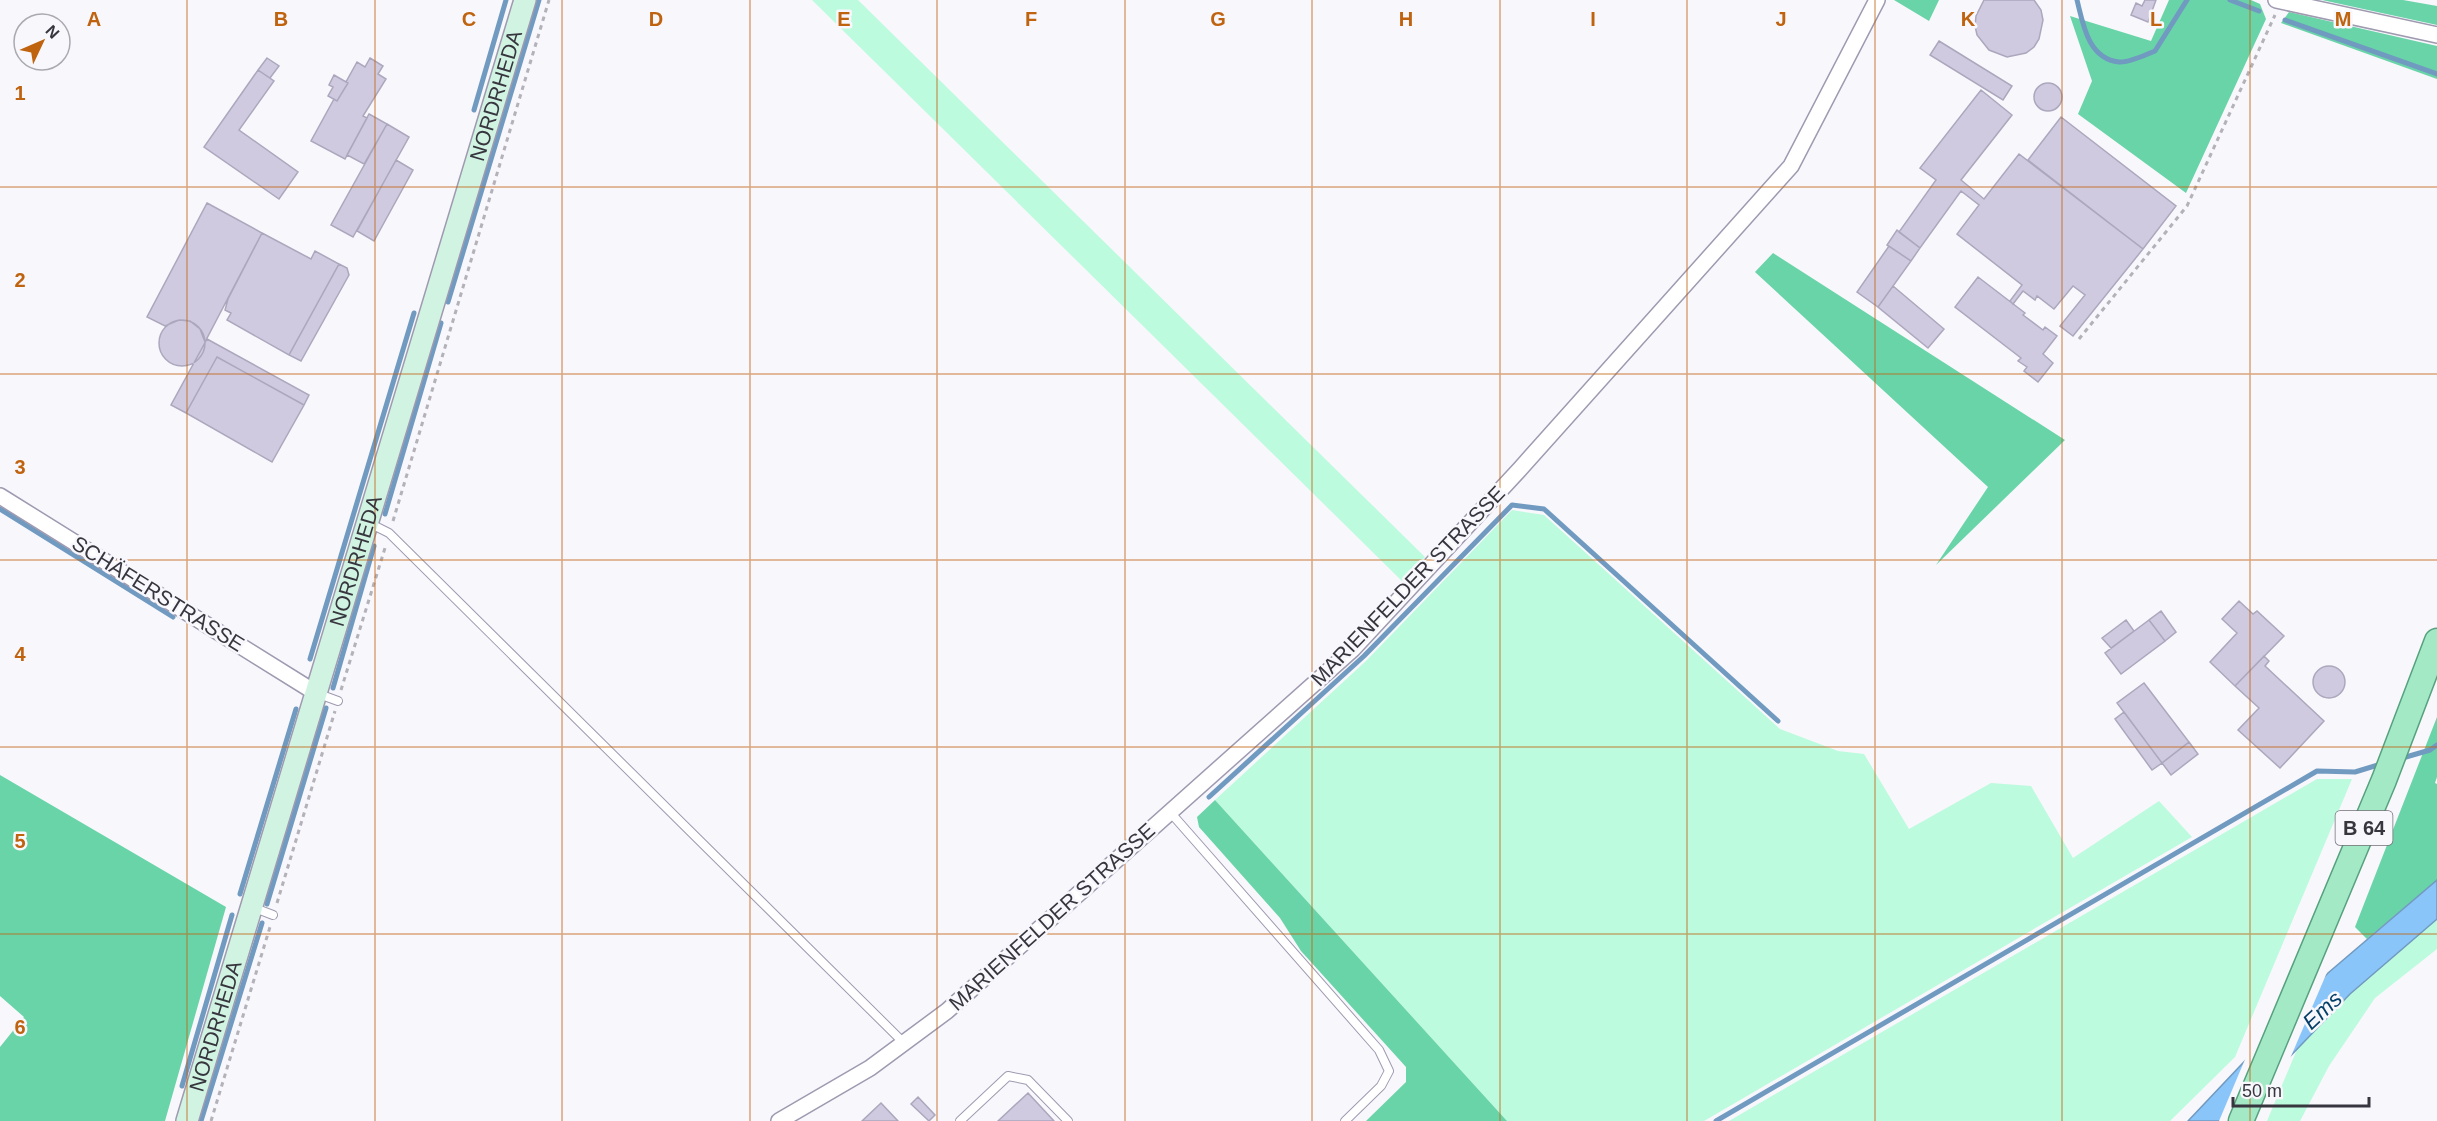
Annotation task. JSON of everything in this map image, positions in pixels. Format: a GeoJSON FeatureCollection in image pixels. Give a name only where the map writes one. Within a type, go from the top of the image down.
{"type":"FeatureCollection","features":[{"type":"Feature","properties":{"kind":"main road","name":"NORDRHEDA"},"geometry":{"type":"LineString","coordinates":[[188,1121],[525,0]]}},
{"type":"Feature","properties":{"kind":"main road","name":"B 64"},"geometry":{"type":"LineString","coordinates":[[2241,1121],[2384,780],[2437,641]]}},
{"type":"Feature","properties":{"kind":"street","name":"MARIENFELDER STRASSE"},"geometry":{"type":"LineString","coordinates":[[779,1121],[870,1068],[947,1011],[1353,649],[1520,469],[1782,178],[1791,166],[1877,0]]}},
{"type":"Feature","properties":{"kind":"street"},"geometry":{"type":"LineString","coordinates":[[2278,1],[2437,35]]}},
{"type":"Feature","properties":{"kind":"street","name":"SCHÄFERSTRASSE"},"geometry":{"type":"LineString","coordinates":[[0,496],[316,693]]}},
{"type":"Feature","properties":{"kind":"lane"},"geometry":{"type":"LineString","coordinates":[[369,524],[389,533],[905,1044]]}},
{"type":"Feature","properties":{"kind":"lane"},"geometry":{"type":"LineString","coordinates":[[316,693],[338,700]]}},
{"type":"Feature","properties":{"kind":"lane"},"geometry":{"type":"LineString","coordinates":[[1170,812],[1379,1050],[1389,1071],[1381,1086],[1345,1121]]}},
{"type":"Feature","properties":{"kind":"lane"},"geometry":{"type":"LineString","coordinates":[[252,907],[273,915]]}},
{"type":"Feature","properties":{"kind":"lane"},"geometry":{"type":"LineString","coordinates":[[960,1121],[1008,1076],[1029,1080],[1068,1121]]}},
{"type":"Feature","properties":{"kind":"path"},"geometry":{"type":"LineString","coordinates":[[211,1121],[549,0]]}},
{"type":"Feature","properties":{"kind":"path"},"geometry":{"type":"LineString","coordinates":[[2079,339],[2187,206],[2278,1]]}},
{"type":"Feature","properties":{"kind":"green space"},"geometry":{"type":"Polygon","coordinates":[[[812,0],[858,0],[1425,557],[1402,581],[812,0]]]}},
{"type":"Feature","properties":{"kind":"green space"},"geometry":{"type":"Polygon","coordinates":[[[1894,0],[1939,0],[1929,21],[1894,0]]]}},
{"type":"Feature","properties":{"kind":"green space"},"geometry":{"type":"Polygon","coordinates":[[[2169,0],[2251,0],[2260,4],[2266,19],[2186,193],[2078,114],[2092,81],[2070,16],[2151,41],[2169,0]]]}},
{"type":"Feature","properties":{"kind":"green space"},"geometry":{"type":"Polygon","coordinates":[[[2322,0],[2403,0],[2437,6],[2437,25],[2322,0]]]}},
{"type":"Feature","properties":{"kind":"green space"},"geometry":{"type":"Polygon","coordinates":[[[2289,12],[2437,46],[2437,79],[2281,23],[2289,12]]]}},
{"type":"Feature","properties":{"kind":"green space"},"geometry":{"type":"Polygon","coordinates":[[[1773,253],[2065,440],[1936,565],[1988,487],[1755,272],[1773,253]]]}},
{"type":"Feature","properties":{"kind":"green space"},"geometry":{"type":"Polygon","coordinates":[[[1512,510],[1544,515],[1780,729],[1838,751],[1864,754],[1909,829],[1991,783],[2031,786],[2073,858],[2159,801],[2192,837],[1704,1121],[1507,1121],[1215,800],[1366,661],[1512,510]]]}},
{"type":"Feature","properties":{"kind":"green space"},"geometry":{"type":"Polygon","coordinates":[[[2437,717],[2437,777],[2435,783],[2437,784],[2437,880],[2367,939],[2355,927],[2437,717]]]}},
{"type":"Feature","properties":{"kind":"green space"},"geometry":{"type":"Polygon","coordinates":[[[0,775],[226,907],[165,1121],[0,1121],[0,1047],[24,1017],[0,996],[0,775]]]}},
{"type":"Feature","properties":{"kind":"green space"},"geometry":{"type":"Polygon","coordinates":[[[2317,779],[2352,779],[2235,1057],[2170,1121],[1729,1121],[2317,779]]]}},
{"type":"Feature","properties":{"kind":"green space"},"geometry":{"type":"Polygon","coordinates":[[[1215,800],[1507,1121],[1366,1121],[1406,1082],[1406,1067],[1301,951],[1280,918],[1199,827],[1197,817],[1215,800]]]}},
{"type":"Feature","properties":{"kind":"green space"},"geometry":{"type":"Polygon","coordinates":[[[2437,919],[2437,949],[2375,998],[2329,1066],[2300,1121],[2267,1121],[2298,1047],[2350,994],[2437,919]]]}},
{"type":"Feature","properties":{"kind":"water","name":"Ems"},"geometry":{"type":"Polygon","coordinates":[[[2437,880],[2437,919],[2350,994],[2228,1121],[2188,1121],[2328,973],[2437,880]]]}},
{"type":"Feature","properties":{"kind":"pier"},"geometry":{"type":"Polygon","coordinates":[[[2328,970],[2289,1061],[2232,1121],[2219,1121],[2246,1057],[2328,970]]]}},
{"type":"Feature","properties":{"kind":"building"},"geometry":{"type":"Polygon","coordinates":[[[1984,0],[2034,0],[2041,10],[2043,20],[2039,39],[2034,47],[2026,53],[2007,57],[1989,50],[1977,35],[1975,26],[1976,16],[1984,0]]]}},
{"type":"Feature","properties":{"kind":"building"},"geometry":{"type":"Polygon","coordinates":[[[2145,0],[2156,0],[2148,22],[2131,15],[2136,3],[2142,6],[2145,0]]]}},
{"type":"Feature","properties":{"kind":"building"},"geometry":{"type":"Polygon","coordinates":[[[1939,41],[2012,86],[2003,100],[1930,55],[1939,41]]]}},
{"type":"Feature","properties":{"kind":"building"},"geometry":{"type":"Polygon","coordinates":[[[267,58],[279,66],[270,78],[258,70],[267,58]]]}},
{"type":"Feature","properties":{"kind":"building"},"geometry":{"type":"Polygon","coordinates":[[[370,58],[383,66],[378,74],[386,79],[363,116],[367,118],[345,159],[311,141],[334,99],[337,101],[348,83],[346,82],[357,62],[365,67],[370,58]]]}},
{"type":"Feature","properties":{"kind":"building"},"geometry":{"type":"Polygon","coordinates":[[[258,70],[274,81],[239,130],[298,172],[279,199],[204,147],[258,70]]]}},
{"type":"Feature","properties":{"kind":"building"},"geometry":{"type":"Polygon","coordinates":[[[334,75],[348,83],[337,101],[328,96],[333,87],[329,85],[334,75]]]}},
{"type":"Feature","properties":{"kind":"building"},"geometry":{"type":"Polygon","coordinates":[[[2048,83],[2058,87],[2062,97],[2058,107],[2048,111],[2038,107],[2034,97],[2038,87],[2048,83]]]}},
{"type":"Feature","properties":{"kind":"building"},"geometry":{"type":"Polygon","coordinates":[[[1981,90],[2012,115],[1961,180],[1984,199],[2019,154],[2143,249],[2073,336],[2060,326],[2085,295],[2073,286],[2054,309],[2037,296],[2035,300],[2023,291],[2013,304],[2010,301],[2022,285],[1957,234],[1979,205],[1961,191],[1920,248],[1899,232],[1936,180],[1920,168],[1981,90]]]}},
{"type":"Feature","properties":{"kind":"building"},"geometry":{"type":"Polygon","coordinates":[[[369,114],[387,124],[364,164],[347,155],[369,114]]]}},
{"type":"Feature","properties":{"kind":"building"},"geometry":{"type":"Polygon","coordinates":[[[2061,117],[2176,206],[2143,249],[2028,160],[2061,117]]]}},
{"type":"Feature","properties":{"kind":"building"},"geometry":{"type":"Polygon","coordinates":[[[387,124],[409,137],[353,237],[331,225],[387,124]]]}},
{"type":"Feature","properties":{"kind":"building"},"geometry":{"type":"Polygon","coordinates":[[[396,160],[413,170],[374,241],[357,231],[396,160]]]}},
{"type":"Feature","properties":{"kind":"building"},"geometry":{"type":"Polygon","coordinates":[[[207,203],[262,233],[205,342],[200,329],[190,321],[179,320],[165,326],[147,317],[207,203]]]}},
{"type":"Feature","properties":{"kind":"building"},"geometry":{"type":"Polygon","coordinates":[[[1897,230],[1920,248],[1911,261],[1887,245],[1897,230]]]}},
{"type":"Feature","properties":{"kind":"building"},"geometry":{"type":"Polygon","coordinates":[[[262,233],[311,259],[315,251],[339,264],[289,355],[227,320],[231,313],[225,310],[228,299],[262,233]]]}},
{"type":"Feature","properties":{"kind":"building"},"geometry":{"type":"Polygon","coordinates":[[[1889,246],[1911,261],[1878,307],[1857,292],[1889,246]]]}},
{"type":"Feature","properties":{"kind":"building"},"geometry":{"type":"Polygon","coordinates":[[[339,264],[347,268],[349,275],[301,361],[289,355],[339,264]]]}},
{"type":"Feature","properties":{"kind":"building"},"geometry":{"type":"Polygon","coordinates":[[[1978,277],[2025,313],[2023,315],[2043,330],[2045,327],[2057,336],[2043,354],[2053,363],[2038,382],[2024,371],[2027,367],[2018,361],[2021,358],[1955,307],[1978,277]]]}},
{"type":"Feature","properties":{"kind":"building"},"geometry":{"type":"Polygon","coordinates":[[[1893,286],[1944,329],[1928,348],[1878,307],[1893,286]]]}},
{"type":"Feature","properties":{"kind":"building"},"geometry":{"type":"Polygon","coordinates":[[[187,320],[199,326],[204,334],[204,352],[199,360],[191,365],[177,366],[165,360],[160,352],[159,338],[165,326],[173,321],[187,320]]]}},
{"type":"Feature","properties":{"kind":"building"},"geometry":{"type":"Polygon","coordinates":[[[207,339],[309,395],[304,405],[217,357],[186,413],[171,405],[207,339]]]}},
{"type":"Feature","properties":{"kind":"building"},"geometry":{"type":"Polygon","coordinates":[[[217,357],[304,405],[272,462],[186,413],[217,357]]]}},
{"type":"Feature","properties":{"kind":"building"},"geometry":{"type":"Polygon","coordinates":[[[2239,601],[2253,614],[2257,611],[2284,636],[2235,686],[2210,662],[2237,633],[2222,619],[2239,601]]]}},
{"type":"Feature","properties":{"kind":"building"},"geometry":{"type":"Polygon","coordinates":[[[2161,611],[2176,632],[2165,641],[2149,620],[2161,611]]]}},
{"type":"Feature","properties":{"kind":"building"},"geometry":{"type":"Polygon","coordinates":[[[2126,620],[2134,631],[2111,648],[2102,638],[2126,620]]]}},
{"type":"Feature","properties":{"kind":"building"},"geometry":{"type":"Polygon","coordinates":[[[2149,620],[2165,641],[2121,674],[2105,653],[2149,620]]]}},
{"type":"Feature","properties":{"kind":"building"},"geometry":{"type":"Polygon","coordinates":[[[2264,656],[2269,661],[2265,666],[2324,721],[2280,768],[2238,730],[2259,708],[2235,686],[2264,656]]]}},
{"type":"Feature","properties":{"kind":"building"},"geometry":{"type":"Polygon","coordinates":[[[2329,666],[2340,671],[2345,682],[2340,693],[2329,698],[2318,693],[2313,682],[2318,671],[2329,666]]]}},
{"type":"Feature","properties":{"kind":"building"},"geometry":{"type":"Polygon","coordinates":[[[2144,683],[2189,742],[2162,763],[2117,703],[2144,683]]]}},
{"type":"Feature","properties":{"kind":"building"},"geometry":{"type":"Polygon","coordinates":[[[2124,712],[2162,763],[2152,770],[2115,719],[2124,712]]]}},
{"type":"Feature","properties":{"kind":"building"},"geometry":{"type":"Polygon","coordinates":[[[2189,742],[2198,754],[2171,775],[2162,763],[2189,742]]]}},
{"type":"Feature","properties":{"kind":"building"},"geometry":{"type":"Polygon","coordinates":[[[1028,1093],[1054,1121],[998,1121],[1028,1093]]]}},
{"type":"Feature","properties":{"kind":"building"},"geometry":{"type":"Polygon","coordinates":[[[918,1097],[935,1115],[929,1121],[911,1104],[918,1097]]]}},
{"type":"Feature","properties":{"kind":"building"},"geometry":{"type":"Polygon","coordinates":[[[881,1103],[898,1121],[862,1121],[881,1103]]]}},
{"type":"Feature","properties":{"kind":"waterway"},"geometry":{"type":"LineString","coordinates":[[474,110],[506,0]]}},
{"type":"Feature","properties":{"kind":"waterway"},"geometry":{"type":"LineString","coordinates":[[448,302],[539,0]]}},
{"type":"Feature","properties":{"kind":"waterway"},"geometry":{"type":"LineString","coordinates":[[2077,0],[2085,29],[2094,47],[2100,54],[2119,62],[2132,60],[2155,51],[2187,0]]}},
{"type":"Feature","properties":{"kind":"waterway"},"geometry":{"type":"LineString","coordinates":[[2230,0],[2259,11]]}},
{"type":"Feature","properties":{"kind":"waterway"},"geometry":{"type":"LineString","coordinates":[[2285,20],[2437,74]]}},
{"type":"Feature","properties":{"kind":"waterway"},"geometry":{"type":"LineString","coordinates":[[310,659],[414,313]]}},
{"type":"Feature","properties":{"kind":"waterway"},"geometry":{"type":"LineString","coordinates":[[385,514],[441,323]]}},
{"type":"Feature","properties":{"kind":"waterway"},"geometry":{"type":"LineString","coordinates":[[1209,797],[1364,656],[1512,505],[1544,509],[1778,721]]}},
{"type":"Feature","properties":{"kind":"waterway"},"geometry":{"type":"LineString","coordinates":[[0,509],[173,617]]}},
{"type":"Feature","properties":{"kind":"waterway"},"geometry":{"type":"LineString","coordinates":[[333,688],[374,546]]}},
{"type":"Feature","properties":{"kind":"waterway"},"geometry":{"type":"LineString","coordinates":[[267,904],[326,708]]}},
{"type":"Feature","properties":{"kind":"waterway"},"geometry":{"type":"LineString","coordinates":[[240,894],[296,709]]}},
{"type":"Feature","properties":{"kind":"waterway"},"geometry":{"type":"LineString","coordinates":[[2399,759],[2430,750],[2437,745]]}},
{"type":"Feature","properties":{"kind":"waterway"},"geometry":{"type":"LineString","coordinates":[[1716,1121],[2317,771],[2355,772],[2381,764]]}},
{"type":"Feature","properties":{"kind":"waterway"},"geometry":{"type":"LineString","coordinates":[[182,1086],[232,915]]}},
{"type":"Feature","properties":{"kind":"waterway"},"geometry":{"type":"LineString","coordinates":[[201,1121],[262,923]]}}]}
